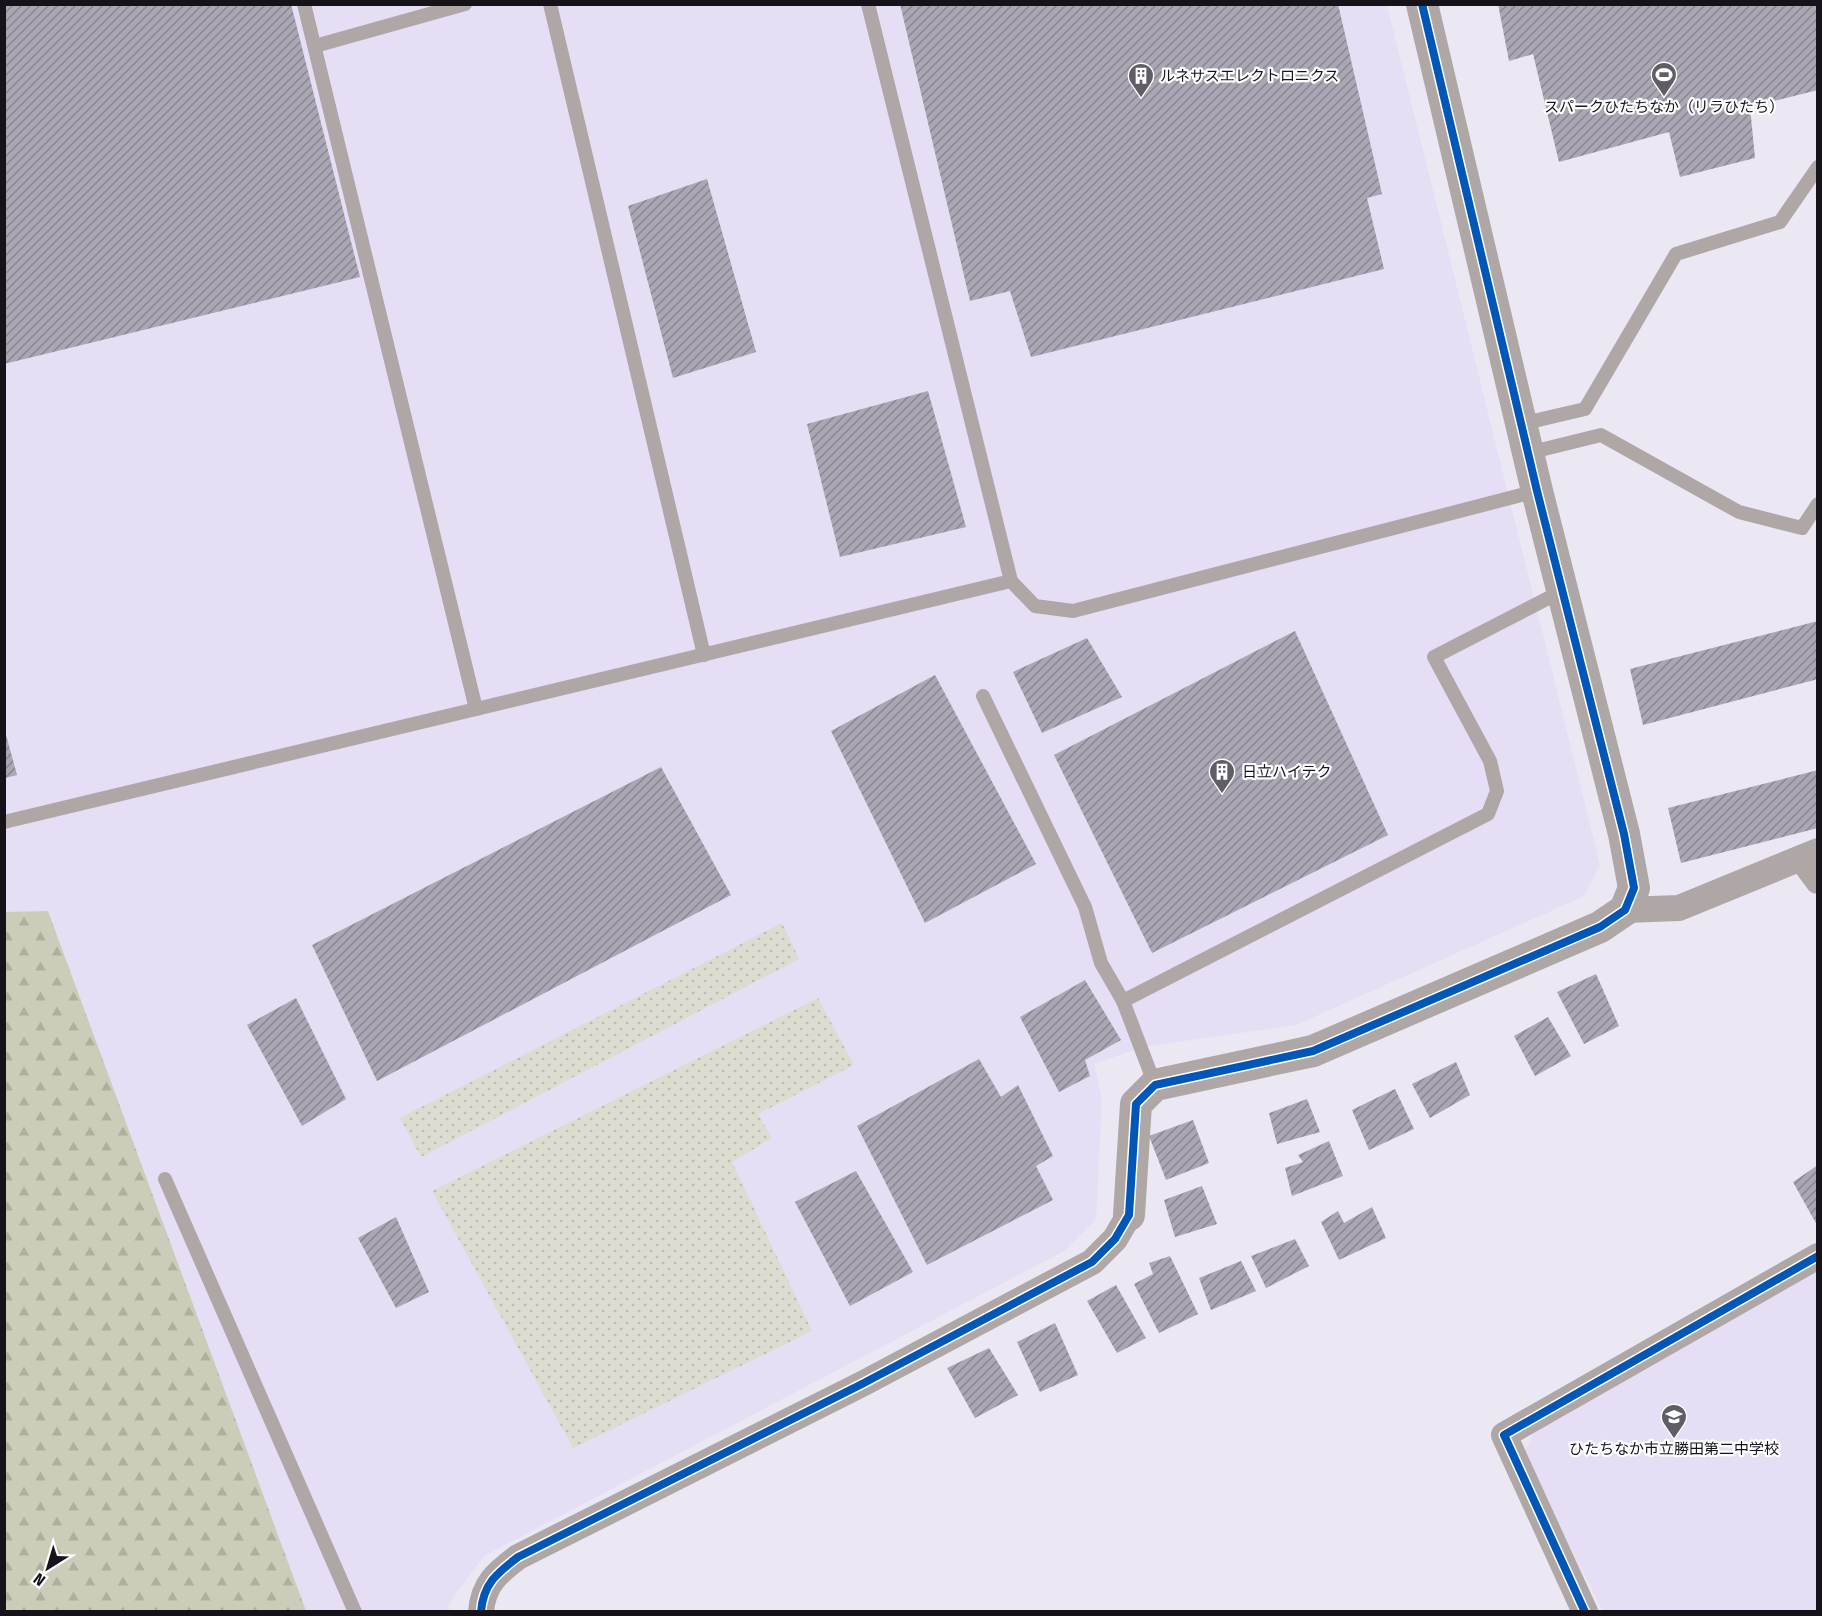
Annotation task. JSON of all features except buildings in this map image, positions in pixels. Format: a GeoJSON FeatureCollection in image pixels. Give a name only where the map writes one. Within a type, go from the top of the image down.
{"type":"FeatureCollection","features":[{"type":"Feature","properties":{"kind":"street"},"geometry":{"type":"LineString","coordinates":[[1422,4],[1537,491],[1624,834],[1634,888],[1625,910]]}},
{"type":"Feature","properties":{"kind":"street"},"geometry":{"type":"LineString","coordinates":[[481,1611],[482,1597],[492,1577],[518,1557],[862,1384],[1092,1262],[1115,1239],[1129,1215],[1136,1104],[1155,1085],[1313,1051],[1600,927],[1625,910],[1679,908],[1809,855],[1818,881]]}},
{"type":"Feature","properties":{"kind":"street"},"geometry":{"type":"LineString","coordinates":[[1585,1611],[1504,1434],[1818,1256]]}},
{"type":"Feature","properties":{"kind":"lane"},"geometry":{"type":"LineString","coordinates":[[304,4],[476,709]]}},
{"type":"Feature","properties":{"kind":"lane"},"geometry":{"type":"LineString","coordinates":[[315,46],[465,4]]}},
{"type":"Feature","properties":{"kind":"lane"},"geometry":{"type":"LineString","coordinates":[[550,4],[704,655]]}},
{"type":"Feature","properties":{"kind":"lane"},"geometry":{"type":"LineString","coordinates":[[868,4],[1011,581],[1035,606],[1073,610],[1537,491]]}},
{"type":"Feature","properties":{"kind":"lane"},"geometry":{"type":"LineString","coordinates":[[1525,439],[1585,409],[1676,254],[1780,222],[1818,167]]}},
{"type":"Feature","properties":{"kind":"lane"},"geometry":{"type":"LineString","coordinates":[[1525,439],[1601,435],[1740,512],[1803,528],[1818,504]]}},
{"type":"Feature","properties":{"kind":"lane"},"geometry":{"type":"LineString","coordinates":[[4,822],[1011,581]]}},
{"type":"Feature","properties":{"kind":"lane"},"geometry":{"type":"LineString","coordinates":[[1123,1001],[1488,814],[1497,791],[1490,761],[1434,657],[1562,591]]}},
{"type":"Feature","properties":{"kind":"lane"},"geometry":{"type":"LineString","coordinates":[[983,696],[1085,907],[1101,963],[1123,1001],[1155,1085]]}},
{"type":"Feature","properties":{"kind":"lane"},"geometry":{"type":"LineString","coordinates":[[165,1179],[355,1611]]}},
{"type":"Feature","properties":{"kind":"shaded area"},"geometry":{"type":"Polygon","coordinates":[[[5,5],[1387,5],[1600,865],[1584,896],[1296,1025],[1142,1047],[1094,1064],[1102,1099],[1096,1219],[1064,1251],[484,1556],[448,1605],[450,1611],[5,1612],[5,5]]]}},
{"type":"Feature","properties":{"kind":"shaded area"},"geometry":{"type":"Polygon","coordinates":[[[782,923],[799,959],[421,1157],[400,1118],[782,923]]]}},
{"type":"Feature","properties":{"kind":"shaded area"},"geometry":{"type":"Polygon","coordinates":[[[818,998],[854,1065],[758,1114],[772,1138],[732,1162],[812,1331],[573,1448],[432,1191],[818,998]]]}},
{"type":"Feature","properties":{"kind":"shaded area","name":"ひたちなか市立勝田第二中学校"},"geometry":{"type":"Polygon","coordinates":[[[1817,1266],[1817,1611],[1603,1611],[1523,1455],[1537,1425],[1817,1266]]]}},
{"type":"Feature","properties":{"kind":"green space"},"geometry":{"type":"Polygon","coordinates":[[[48,911],[306,1611],[5,1611],[5,912],[48,911]]]}},
{"type":"Feature","properties":{"kind":"cycle path"},"geometry":{"type":"LineString","coordinates":[[481,1612],[482,1602],[492,1580],[518,1557],[862,1384],[1092,1262],[1115,1239],[1129,1215],[1136,1104],[1155,1085],[1313,1051],[1600,927],[1625,910],[1634,888],[1624,834],[1537,491],[1422,4]]}},
{"type":"Feature","properties":{"kind":"cycle path"},"geometry":{"type":"LineString","coordinates":[[1585,1612],[1504,1435],[1818,1256]]}},
{"type":"Feature","properties":{"kind":"place","name":"スパークひたちなか（リラひたち）"},"geometry":{"type":"Point","coordinates":[1664,98]}},
{"type":"Feature","properties":{"kind":"place","name":"ルネサスエレクトロニクス"},"geometry":{"type":"Point","coordinates":[1141,99]}},
{"type":"Feature","properties":{"kind":"place","name":"日立ハイテク"},"geometry":{"type":"Point","coordinates":[1222,795]}},
{"type":"Feature","properties":{"kind":"place","name":"ひたちなか市立勝田第二中学校"},"geometry":{"type":"Point","coordinates":[1674,1440]}}]}
